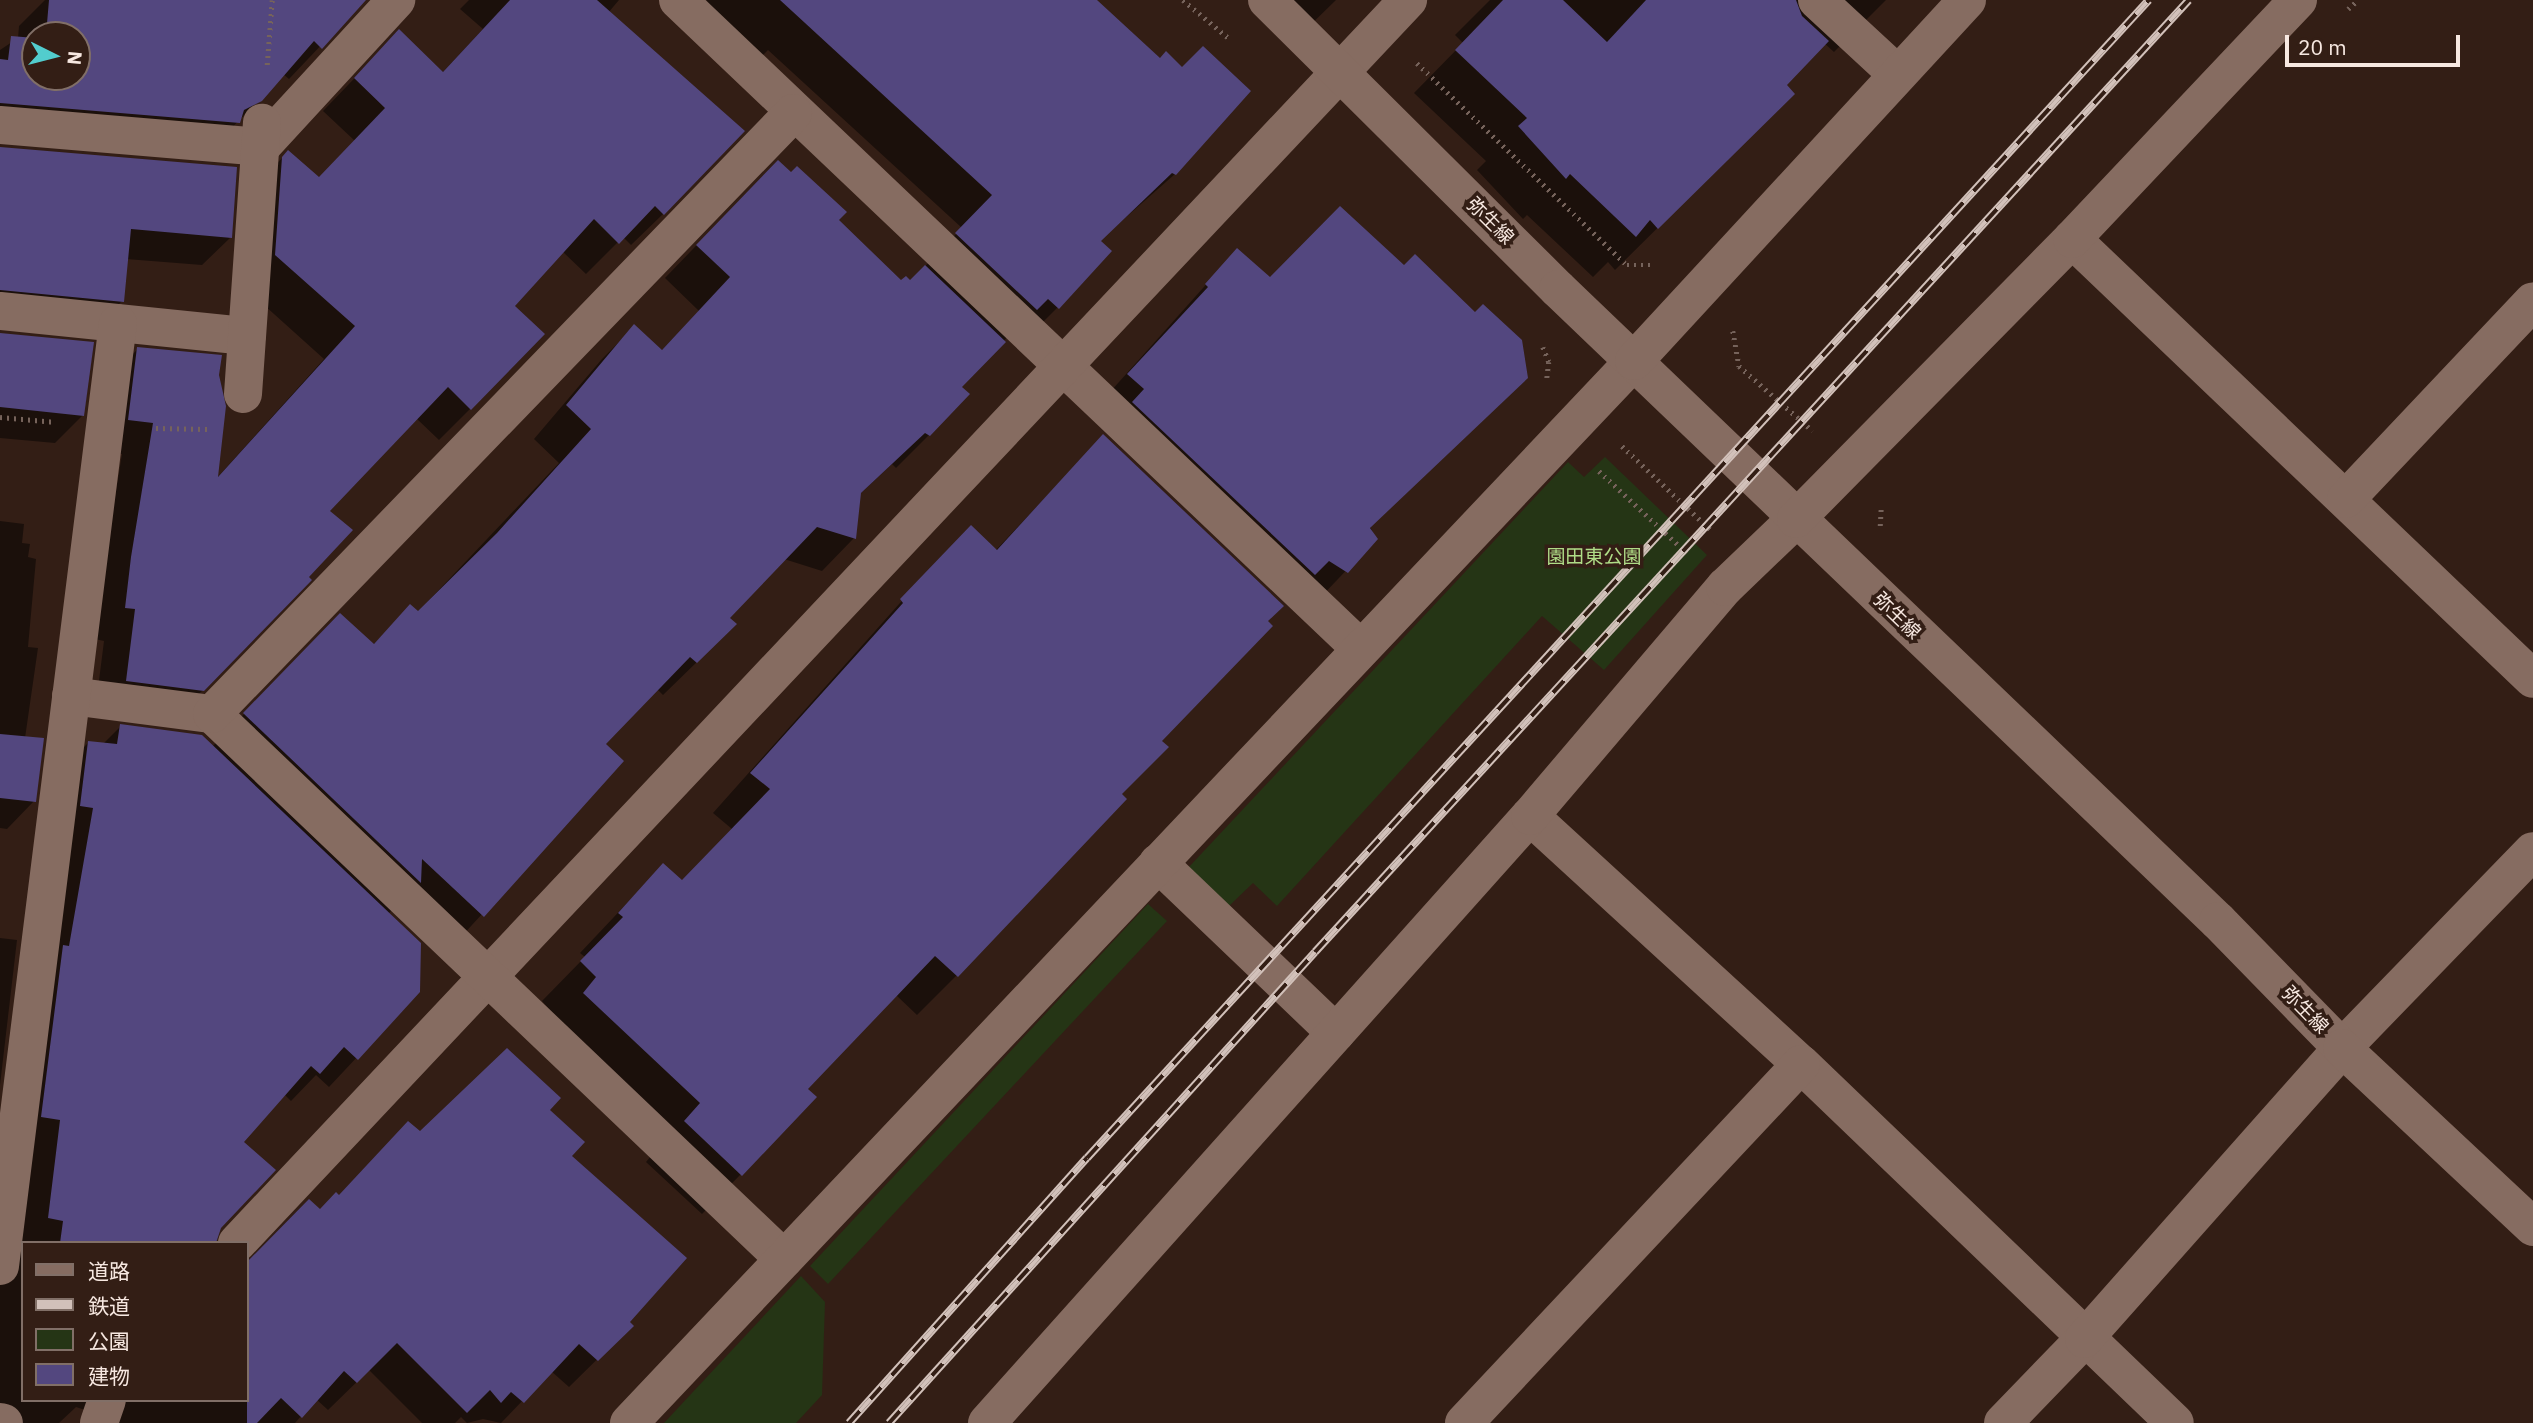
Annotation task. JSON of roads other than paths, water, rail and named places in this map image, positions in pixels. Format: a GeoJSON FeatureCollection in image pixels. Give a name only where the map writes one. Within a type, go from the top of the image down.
{"type":"FeatureCollection","features":[{"type":"Feature","properties":{"kind":"street"},"geometry":{"type":"LineString","coordinates":[[243,394],[261,135],[396,0]]}},
{"type":"Feature","properties":{"kind":"street"},"geometry":{"type":"LineString","coordinates":[[678,0],[793,113],[1064,365],[1360,648]]}},
{"type":"Feature","properties":{"kind":"street","name":"弥生線"},"geometry":{"type":"LineString","coordinates":[[1267,0],[1796,519],[2218,921],[2342,1048],[2533,1227]]}},
{"type":"Feature","properties":{"kind":"street"},"geometry":{"type":"LineString","coordinates":[[239,1241],[1408,0]]}},
{"type":"Feature","properties":{"kind":"street"},"geometry":{"type":"LineString","coordinates":[[1817,0],[1897,74]]}},
{"type":"Feature","properties":{"kind":"street"},"geometry":{"type":"LineString","coordinates":[[629,1423],[1634,361],[1967,0]]}},
{"type":"Feature","properties":{"kind":"street"},"geometry":{"type":"LineString","coordinates":[[987,1423],[1530,816],[1725,587],[1796,519],[2072,239],[2298,0]]}},
{"type":"Feature","properties":{"kind":"street"},"geometry":{"type":"LineString","coordinates":[[212,714],[793,113]]}},
{"type":"Feature","properties":{"kind":"street"},"geometry":{"type":"LineString","coordinates":[[0,124],[261,135]]}},
{"type":"Feature","properties":{"kind":"street"},"geometry":{"type":"LineString","coordinates":[[2072,239],[2533,679]]}},
{"type":"Feature","properties":{"kind":"street"},"geometry":{"type":"LineString","coordinates":[[2346,499],[2533,301]]}},
{"type":"Feature","properties":{"kind":"street"},"geometry":{"type":"LineString","coordinates":[[0,312],[247,336]]}},
{"type":"Feature","properties":{"kind":"street"},"geometry":{"type":"LineString","coordinates":[[0,1266],[118,323]]}},
{"type":"Feature","properties":{"kind":"street"},"geometry":{"type":"LineString","coordinates":[[71,696],[212,714],[485,978],[784,1259]]}},
{"type":"Feature","properties":{"kind":"street"},"geometry":{"type":"LineString","coordinates":[[1530,816],[1801,1065],[2084,1339],[2175,1423]]}},
{"type":"Feature","properties":{"kind":"street"},"geometry":{"type":"LineString","coordinates":[[2003,1423],[2084,1339],[2342,1048],[2533,851]]}},
{"type":"Feature","properties":{"kind":"street"},"geometry":{"type":"LineString","coordinates":[[1157,863],[1336,1032]]}},
{"type":"Feature","properties":{"kind":"street"},"geometry":{"type":"LineString","coordinates":[[1464,1423],[1801,1065]]}},
{"type":"Feature","properties":{"kind":"street"},"geometry":{"type":"LineString","coordinates":[[99,1423],[106,1402]]}},
{"type":"Feature","properties":{"kind":"railway"},"geometry":{"type":"LineString","coordinates":[[849,1423],[1087,1158],[2149,0]]}},
{"type":"Feature","properties":{"kind":"railway"},"geometry":{"type":"LineString","coordinates":[[889,1423],[1315,952],[2189,0]]}},
{"type":"Feature","properties":{"kind":"park label","name":"園田東公園"},"geometry":{"type":"Point","coordinates":[1594,557]}}]}
